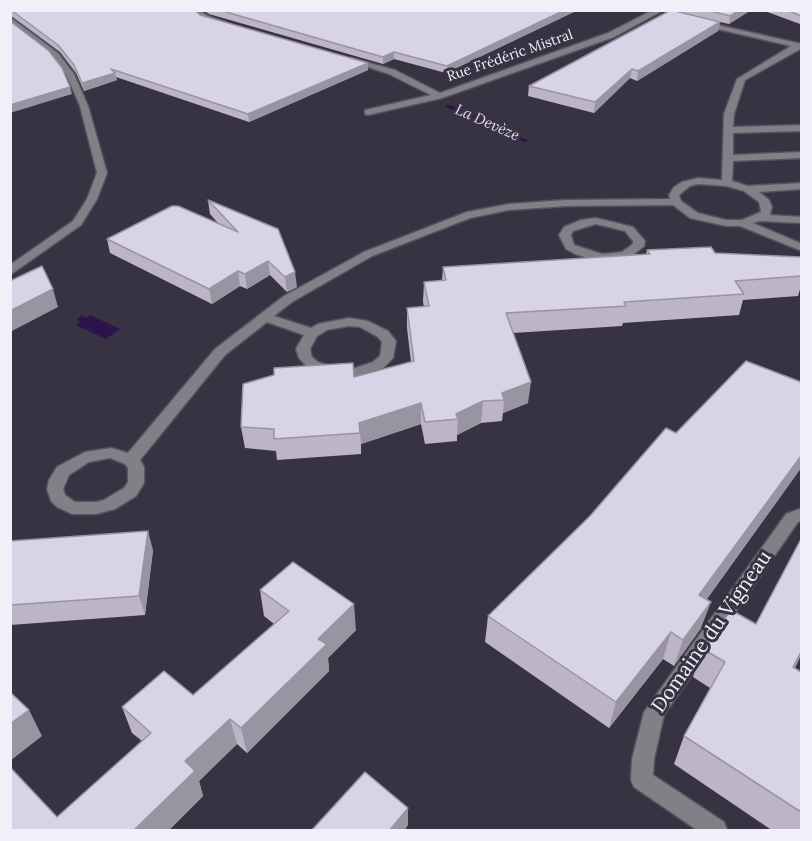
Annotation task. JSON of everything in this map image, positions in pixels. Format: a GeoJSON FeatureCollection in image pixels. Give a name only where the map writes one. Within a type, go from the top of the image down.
{"type":"FeatureCollection","features":[{"type":"Feature","properties":{"kind":"street"},"geometry":{"type":"LineString","coordinates":[[194,10],[205,18],[226,24]]}},
{"type":"Feature","properties":{"kind":"street"},"geometry":{"type":"LineString","coordinates":[[652,11],[666,15]]}},
{"type":"Feature","properties":{"kind":"street","name":"Rue Frédéric Mistral"},"geometry":{"type":"LineString","coordinates":[[368,112],[438,96],[611,35],[652,11]]}},
{"type":"Feature","properties":{"kind":"street"},"geometry":{"type":"LineString","coordinates":[[10,19],[55,55],[70,74],[84,106],[102,173],[92,199],[77,223],[40,252],[10,270]]}},
{"type":"Feature","properties":{"kind":"street"},"geometry":{"type":"LineString","coordinates":[[688,20],[799,46]]}},
{"type":"Feature","properties":{"kind":"street"},"geometry":{"type":"LineString","coordinates":[[727,183],[729,114],[741,80],[799,46]]}},
{"type":"Feature","properties":{"kind":"street"},"geometry":{"type":"LineString","coordinates":[[346,58],[392,72],[438,96]]}},
{"type":"Feature","properties":{"kind":"street"},"geometry":{"type":"LineString","coordinates":[[728,130],[801,128]]}},
{"type":"Feature","properties":{"kind":"street"},"geometry":{"type":"LineString","coordinates":[[728,158],[801,155]]}},
{"type":"Feature","properties":{"kind":"street"},"geometry":{"type":"LineString","coordinates":[[760,218],[766,213],[767,207],[758,194],[727,183],[686,184],[674,195],[676,202],[683,209],[702,218],[726,223],[742,223],[760,218],[801,220]]}},
{"type":"Feature","properties":{"kind":"street"},"geometry":{"type":"LineString","coordinates":[[748,189],[801,186]]}},
{"type":"Feature","properties":{"kind":"street"},"geometry":{"type":"LineString","coordinates":[[131,460],[220,352],[288,299],[368,254],[467,215],[509,207],[595,202],[676,202]]}},
{"type":"Feature","properties":{"kind":"street"},"geometry":{"type":"LineString","coordinates":[[595,202],[602,222]]}},
{"type":"Feature","properties":{"kind":"street"},"geometry":{"type":"LineString","coordinates":[[602,222],[629,229],[639,241],[638,246],[625,255],[602,258],[579,252],[566,241],[568,229],[575,225],[602,222]]}},
{"type":"Feature","properties":{"kind":"street"},"geometry":{"type":"LineString","coordinates":[[742,223],[801,248]]}},
{"type":"Feature","properties":{"kind":"street"},"geometry":{"type":"LineString","coordinates":[[265,317],[312,333],[335,324],[363,324],[383,334],[389,341],[390,349],[386,358],[378,365],[366,370],[352,373],[331,372],[313,365],[306,358],[303,349],[312,333]]}},
{"type":"Feature","properties":{"kind":"street"},"geometry":{"type":"LineString","coordinates":[[111,453],[131,460],[136,467],[136,483],[130,492],[115,502],[96,508],[72,508],[57,496],[55,489],[57,480],[73,463],[98,454],[111,453]]}},
{"type":"Feature","properties":{"kind":"street","name":"Domaine du Vigneau"},"geometry":{"type":"LineString","coordinates":[[716,831],[642,780],[643,759],[654,712],[792,518],[801,514]]}},
{"type":"Feature","properties":{"kind":"shaded area"},"geometry":{"type":"Polygon","coordinates":[[[90,315],[120,329],[106,339],[76,325],[80,322],[77,319],[81,316],[86,318],[90,315]]]}},
{"type":"Feature","properties":{"kind":"building"},"geometry":{"type":"Polygon","coordinates":[[[11,10],[195,10],[200,15],[368,63],[248,114],[111,69],[115,73],[82,83],[74,65],[58,45],[11,10]]]}},
{"type":"Feature","properties":{"kind":"building"},"geometry":{"type":"Polygon","coordinates":[[[219,10],[565,10],[447,66],[394,52],[383,57],[219,10]]]}},
{"type":"Feature","properties":{"kind":"building"},"geometry":{"type":"Polygon","coordinates":[[[671,10],[720,22],[638,71],[632,69],[595,102],[529,86],[671,10]]]}},
{"type":"Feature","properties":{"kind":"building"},"geometry":{"type":"Polygon","coordinates":[[[707,10],[740,10],[730,16],[707,10]]]}},
{"type":"Feature","properties":{"kind":"building"},"geometry":{"type":"Polygon","coordinates":[[[787,10],[801,10],[801,16],[787,10]]]}},
{"type":"Feature","properties":{"kind":"building"},"geometry":{"type":"Polygon","coordinates":[[[10,21],[49,51],[62,68],[70,87],[10,105],[10,21]]]}},
{"type":"Feature","properties":{"kind":"building"},"geometry":{"type":"Polygon","coordinates":[[[208,200],[278,229],[295,272],[285,277],[268,261],[245,274],[238,271],[209,289],[107,239],[172,206],[178,206],[238,232],[208,200]]]}},
{"type":"Feature","properties":{"kind":"building"},"geometry":{"type":"Polygon","coordinates":[[[711,247],[715,253],[801,257],[801,276],[735,281],[744,294],[624,302],[626,306],[506,313],[531,382],[502,393],[504,400],[483,401],[456,414],[458,419],[425,422],[421,403],[359,423],[360,433],[274,439],[274,429],[241,427],[243,384],[274,375],[274,368],[353,363],[354,377],[414,361],[407,308],[429,306],[424,282],[446,280],[443,267],[650,254],[647,250],[711,247]]]}},
{"type":"Feature","properties":{"kind":"building"},"geometry":{"type":"Polygon","coordinates":[[[42,266],[53,289],[10,311],[10,281],[42,266]]]}},
{"type":"Feature","properties":{"kind":"building"},"geometry":{"type":"Polygon","coordinates":[[[746,361],[801,382],[801,456],[699,595],[711,602],[683,640],[671,632],[616,702],[488,616],[590,516],[666,428],[676,433],[746,361]]]}},
{"type":"Feature","properties":{"kind":"building"},"geometry":{"type":"Polygon","coordinates":[[[148,531],[139,596],[10,605],[10,541],[148,531]]]}},
{"type":"Feature","properties":{"kind":"building"},"geometry":{"type":"Polygon","coordinates":[[[801,539],[801,652],[793,667],[801,672],[801,812],[684,736],[725,662],[703,649],[731,610],[756,624],[801,539]]]}},
{"type":"Feature","properties":{"kind":"building"},"geometry":{"type":"Polygon","coordinates":[[[293,562],[354,604],[318,639],[327,644],[241,728],[230,719],[185,761],[195,771],[133,831],[10,831],[10,767],[57,817],[151,733],[122,707],[164,671],[193,695],[289,611],[260,590],[293,562]]]}},
{"type":"Feature","properties":{"kind":"building"},"geometry":{"type":"Polygon","coordinates":[[[10,692],[29,710],[10,724],[10,692]]]}},
{"type":"Feature","properties":{"kind":"building"},"geometry":{"type":"Polygon","coordinates":[[[365,772],[408,808],[389,831],[311,831],[365,772]]]}},
{"type":"Feature","properties":{"kind":"waterway","name":"La Devèze"},"geometry":{"type":"LineString","coordinates":[[448,106],[526,141]]}}]}
